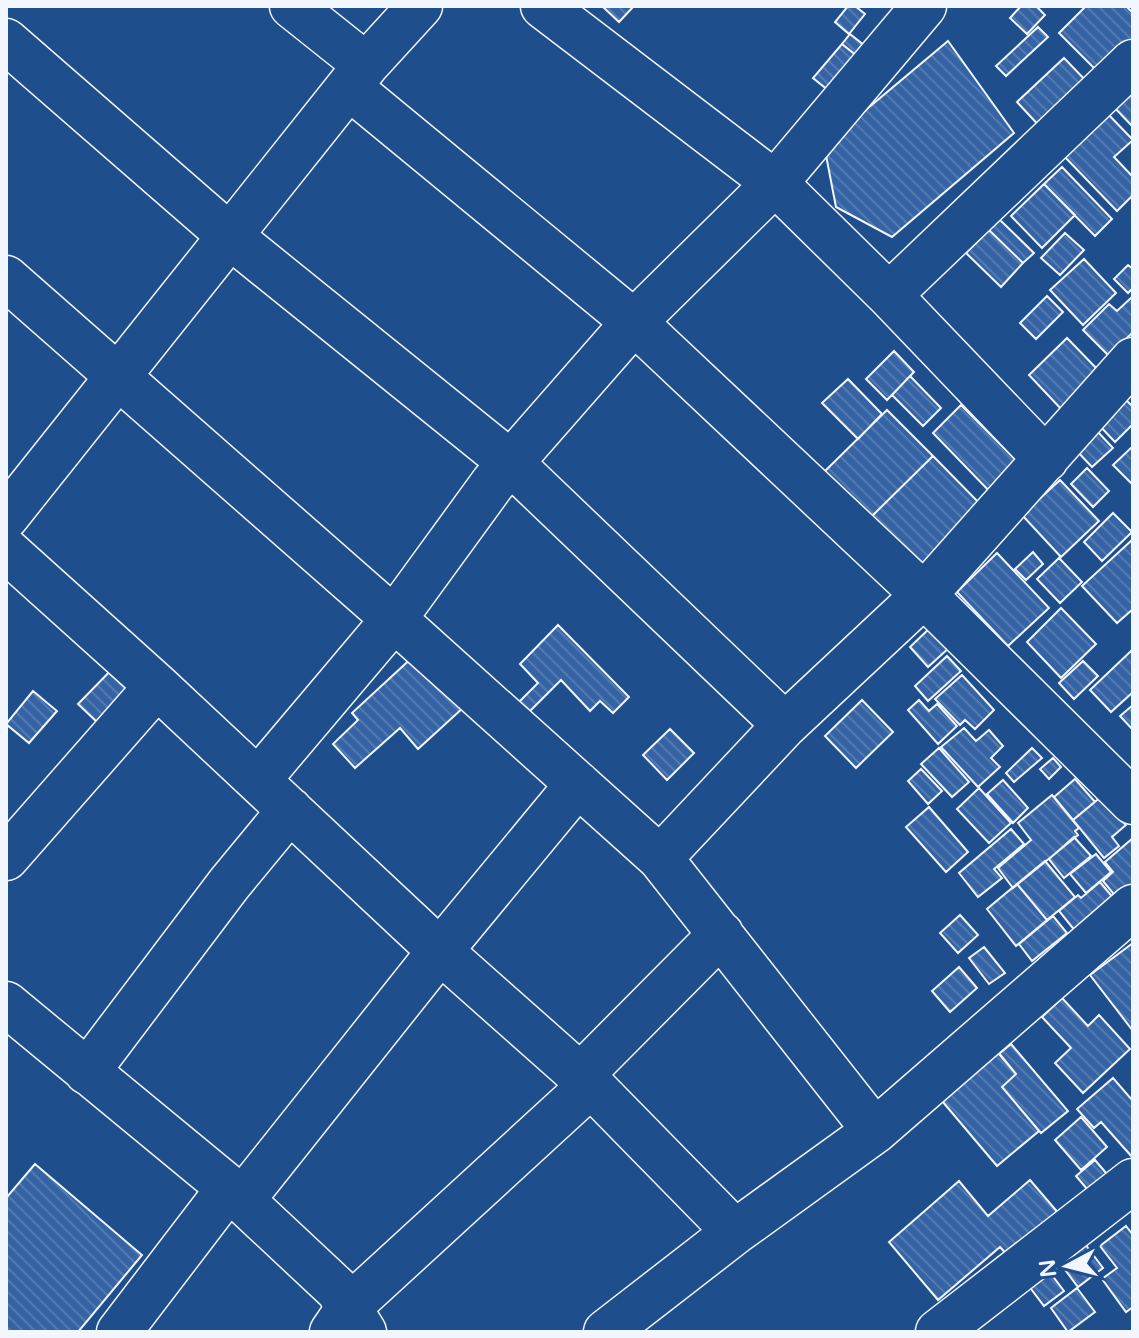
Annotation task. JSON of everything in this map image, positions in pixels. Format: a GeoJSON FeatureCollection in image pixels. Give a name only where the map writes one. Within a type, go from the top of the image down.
{"type":"FeatureCollection","features":[{"type":"Feature","properties":{"kind":"street"},"geometry":{"type":"LineString","coordinates":[[292,6],[357,76],[634,322],[924,595],[1133,802]]}},
{"type":"Feature","properties":{"kind":"street"},"geometry":{"type":"LineString","coordinates":[[6,517],[357,76],[420,6]]}},
{"type":"Feature","properties":{"kind":"street"},"geometry":{"type":"LineString","coordinates":[[543,6],[775,183],[889,295],[1046,459]]}},
{"type":"Feature","properties":{"kind":"street"},"geometry":{"type":"LineString","coordinates":[[258,780],[394,619],[511,463],[634,322],[775,183],[924,6]]}},
{"type":"Feature","properties":{"kind":"street"},"geometry":{"type":"LineString","coordinates":[[6,41],[231,237],[511,463],[785,725]]}},
{"type":"Feature","properties":{"kind":"street"},"geometry":{"type":"LineString","coordinates":[[889,295],[1133,62]]}},
{"type":"Feature","properties":{"kind":"street"},"geometry":{"type":"LineString","coordinates":[[6,278],[660,858],[875,1131]]}},
{"type":"Feature","properties":{"kind":"street"},"geometry":{"type":"LineString","coordinates":[[660,858],[785,725],[924,595],[1133,360]]}},
{"type":"Feature","properties":{"kind":"street"},"geometry":{"type":"LineString","coordinates":[[6,550],[157,686],[440,951],[586,1081],[735,1232]]}},
{"type":"Feature","properties":{"kind":"street"},"geometry":{"type":"LineString","coordinates":[[6,858],[157,686]]}},
{"type":"Feature","properties":{"kind":"street"},"geometry":{"type":"LineString","coordinates":[[119,1332],[578,784]]}},
{"type":"Feature","properties":{"kind":"street"},"geometry":{"type":"LineString","coordinates":[[87,1072],[229,884],[290,810]]}},
{"type":"Feature","properties":{"kind":"street"},"geometry":{"type":"LineString","coordinates":[[606,1332],[735,1232],[875,1131],[1133,907]]}},
{"type":"Feature","properties":{"kind":"street"},"geometry":{"type":"LineString","coordinates":[[6,1004],[236,1194],[338,1290],[348,1324],[586,1081],[721,934]]}},
{"type":"Feature","properties":{"kind":"street"},"geometry":{"type":"LineString","coordinates":[[938,1332],[1133,1181]]}},
{"type":"Feature","properties":{"kind":"building"},"geometry":{"type":"Polygon","coordinates":[[[602,6],[634,6],[619,22],[602,6]]]}},
{"type":"Feature","properties":{"kind":"building"},"geometry":{"type":"Polygon","coordinates":[[[848,6],[855,6],[865,14],[849,34],[835,22],[848,6]]]}},
{"type":"Feature","properties":{"kind":"building"},"geometry":{"type":"Polygon","coordinates":[[[1021,6],[1036,6],[1045,15],[1027,34],[1010,18],[1021,6]]]}},
{"type":"Feature","properties":{"kind":"building"},"geometry":{"type":"Polygon","coordinates":[[[1086,6],[1126,6],[1133,13],[1133,45],[1102,76],[1059,33],[1086,6]]]}},
{"type":"Feature","properties":{"kind":"building"},"geometry":{"type":"Polygon","coordinates":[[[1038,27],[1048,37],[1006,76],[996,66],[1038,27]]]}},
{"type":"Feature","properties":{"kind":"building"},"geometry":{"type":"Polygon","coordinates":[[[850,34],[865,46],[857,56],[842,44],[850,34]]]}},
{"type":"Feature","properties":{"kind":"building"},"geometry":{"type":"Polygon","coordinates":[[[948,41],[1014,133],[892,237],[836,207],[824,145],[948,41]]]}},
{"type":"Feature","properties":{"kind":"building"},"geometry":{"type":"Polygon","coordinates":[[[842,44],[857,56],[839,99],[813,78],[842,44]]]}},
{"type":"Feature","properties":{"kind":"building"},"geometry":{"type":"Polygon","coordinates":[[[1064,58],[1092,87],[1045,132],[1017,102],[1064,58]]]}},
{"type":"Feature","properties":{"kind":"building"},"geometry":{"type":"Polygon","coordinates":[[[1133,83],[1133,127],[1110,103],[1133,83]]]}},
{"type":"Feature","properties":{"kind":"building"},"geometry":{"type":"Polygon","coordinates":[[[1105,111],[1133,140],[1114,157],[1133,177],[1133,195],[1117,211],[1061,153],[1105,111]]]}},
{"type":"Feature","properties":{"kind":"building"},"geometry":{"type":"Polygon","coordinates":[[[1062,167],[1112,219],[1095,236],[1044,184],[1062,167]]]}},
{"type":"Feature","properties":{"kind":"building"},"geometry":{"type":"Polygon","coordinates":[[[1044,184],[1075,215],[1042,248],[1011,216],[1044,184]]]}},
{"type":"Feature","properties":{"kind":"building"},"geometry":{"type":"Polygon","coordinates":[[[999,219],[1034,253],[1023,263],[989,230],[999,219]]]}},
{"type":"Feature","properties":{"kind":"building"},"geometry":{"type":"Polygon","coordinates":[[[989,230],[1023,263],[1001,287],[966,253],[989,230]]]}},
{"type":"Feature","properties":{"kind":"building"},"geometry":{"type":"Polygon","coordinates":[[[1065,233],[1084,250],[1060,275],[1041,258],[1065,233]]]}},
{"type":"Feature","properties":{"kind":"building"},"geometry":{"type":"Polygon","coordinates":[[[1084,259],[1116,293],[1083,325],[1050,290],[1084,259]]]}},
{"type":"Feature","properties":{"kind":"building"},"geometry":{"type":"Polygon","coordinates":[[[1128,265],[1133,269],[1133,288],[1128,293],[1114,279],[1128,265]]]}},
{"type":"Feature","properties":{"kind":"building"},"geometry":{"type":"Polygon","coordinates":[[[1047,296],[1063,312],[1036,339],[1020,323],[1047,296]]]}},
{"type":"Feature","properties":{"kind":"building"},"geometry":{"type":"Polygon","coordinates":[[[1133,296],[1133,332],[1109,356],[1083,330],[1109,304],[1117,311],[1133,296]]]}},
{"type":"Feature","properties":{"kind":"building"},"geometry":{"type":"Polygon","coordinates":[[[1067,338],[1101,373],[1063,411],[1029,375],[1067,338]]]}},
{"type":"Feature","properties":{"kind":"building"},"geometry":{"type":"Polygon","coordinates":[[[894,351],[914,372],[887,400],[866,379],[894,351]]]}},
{"type":"Feature","properties":{"kind":"building"},"geometry":{"type":"Polygon","coordinates":[[[910,376],[941,408],[923,426],[892,395],[910,376]]]}},
{"type":"Feature","properties":{"kind":"building"},"geometry":{"type":"Polygon","coordinates":[[[848,379],[882,414],[858,439],[822,403],[848,379]]]}},
{"type":"Feature","properties":{"kind":"building"},"geometry":{"type":"Polygon","coordinates":[[[1123,397],[1133,407],[1133,424],[1115,442],[1097,423],[1123,397]]]}},
{"type":"Feature","properties":{"kind":"building"},"geometry":{"type":"Polygon","coordinates":[[[961,405],[1024,468],[995,497],[933,433],[961,405]]]}},
{"type":"Feature","properties":{"kind":"building"},"geometry":{"type":"Polygon","coordinates":[[[887,410],[933,456],[870,518],[824,472],[887,410]]]}},
{"type":"Feature","properties":{"kind":"building"},"geometry":{"type":"Polygon","coordinates":[[[1096,430],[1113,448],[1092,467],[1075,449],[1096,430]]]}},
{"type":"Feature","properties":{"kind":"building"},"geometry":{"type":"Polygon","coordinates":[[[1133,446],[1133,485],[1113,465],[1133,446]]]}},
{"type":"Feature","properties":{"kind":"building"},"geometry":{"type":"Polygon","coordinates":[[[933,456],[987,511],[925,574],[870,518],[933,456]]]}},
{"type":"Feature","properties":{"kind":"building"},"geometry":{"type":"Polygon","coordinates":[[[1087,468],[1109,491],[1093,507],[1071,484],[1087,468]]]}},
{"type":"Feature","properties":{"kind":"building"},"geometry":{"type":"Polygon","coordinates":[[[1060,480],[1099,521],[1061,557],[1022,515],[1060,480]]]}},
{"type":"Feature","properties":{"kind":"building"},"geometry":{"type":"Polygon","coordinates":[[[1113,513],[1132,532],[1102,561],[1084,542],[1113,513]]]}},
{"type":"Feature","properties":{"kind":"building"},"geometry":{"type":"Polygon","coordinates":[[[1133,539],[1133,609],[1117,623],[1082,586],[1133,539]]]}},
{"type":"Feature","properties":{"kind":"building"},"geometry":{"type":"Polygon","coordinates":[[[1033,552],[1043,564],[1026,580],[1015,569],[1033,552]]]}},
{"type":"Feature","properties":{"kind":"building"},"geometry":{"type":"Polygon","coordinates":[[[997,553],[1049,608],[1008,646],[957,592],[997,553]]]}},
{"type":"Feature","properties":{"kind":"building"},"geometry":{"type":"Polygon","coordinates":[[[1059,558],[1082,582],[1060,603],[1037,579],[1059,558]]]}},
{"type":"Feature","properties":{"kind":"building"},"geometry":{"type":"Polygon","coordinates":[[[1061,608],[1096,644],[1061,678],[1027,642],[1061,608]]]}},
{"type":"Feature","properties":{"kind":"building"},"geometry":{"type":"Polygon","coordinates":[[[558,625],[629,697],[613,713],[600,701],[590,711],[561,680],[528,713],[518,703],[538,683],[520,664],[558,625]]]}},
{"type":"Feature","properties":{"kind":"building"},"geometry":{"type":"Polygon","coordinates":[[[932,626],[950,647],[928,667],[910,647],[932,626]]]}},
{"type":"Feature","properties":{"kind":"building"},"geometry":{"type":"Polygon","coordinates":[[[1132,650],[1133,692],[1111,712],[1090,690],[1132,650]]]}},
{"type":"Feature","properties":{"kind":"building"},"geometry":{"type":"Polygon","coordinates":[[[416,654],[464,707],[418,749],[400,728],[355,768],[333,744],[358,720],[352,713],[416,654]]]}},
{"type":"Feature","properties":{"kind":"building"},"geometry":{"type":"Polygon","coordinates":[[[947,656],[961,671],[928,701],[915,686],[947,656]]]}},
{"type":"Feature","properties":{"kind":"building"},"geometry":{"type":"Polygon","coordinates":[[[122,659],[142,679],[99,724],[78,704],[122,659]]]}},
{"type":"Feature","properties":{"kind":"building"},"geometry":{"type":"Polygon","coordinates":[[[1083,661],[1098,676],[1074,699],[1059,683],[1083,661]]]}},
{"type":"Feature","properties":{"kind":"building"},"geometry":{"type":"Polygon","coordinates":[[[962,675],[994,710],[975,729],[965,720],[960,725],[935,699],[962,675]]]}},
{"type":"Feature","properties":{"kind":"building"},"geometry":{"type":"Polygon","coordinates":[[[33,691],[57,711],[29,743],[6,724],[33,691]]]}},
{"type":"Feature","properties":{"kind":"building"},"geometry":{"type":"Polygon","coordinates":[[[862,700],[893,732],[856,768],[825,736],[862,700]]]}},
{"type":"Feature","properties":{"kind":"building"},"geometry":{"type":"Polygon","coordinates":[[[919,700],[929,711],[937,704],[957,726],[938,744],[908,710],[919,700]]]}},
{"type":"Feature","properties":{"kind":"building"},"geometry":{"type":"Polygon","coordinates":[[[1133,705],[1133,730],[1120,716],[1133,705]]]}},
{"type":"Feature","properties":{"kind":"building"},"geometry":{"type":"Polygon","coordinates":[[[964,728],[976,741],[989,730],[1003,746],[991,758],[1000,767],[978,787],[941,747],[964,728]]]}},
{"type":"Feature","properties":{"kind":"building"},"geometry":{"type":"Polygon","coordinates":[[[670,729],[694,753],[667,780],[643,755],[670,729]]]}},
{"type":"Feature","properties":{"kind":"building"},"geometry":{"type":"Polygon","coordinates":[[[939,748],[969,782],[952,797],[921,764],[939,748]]]}},
{"type":"Feature","properties":{"kind":"building"},"geometry":{"type":"Polygon","coordinates":[[[1032,748],[1042,758],[1014,782],[1006,773],[1032,748]]]}},
{"type":"Feature","properties":{"kind":"building"},"geometry":{"type":"Polygon","coordinates":[[[1053,758],[1061,767],[1049,779],[1040,769],[1053,758]]]}},
{"type":"Feature","properties":{"kind":"building"},"geometry":{"type":"Polygon","coordinates":[[[921,769],[942,791],[928,804],[908,781],[921,769]]]}},
{"type":"Feature","properties":{"kind":"building"},"geometry":{"type":"Polygon","coordinates":[[[1075,779],[1095,802],[1073,820],[1054,797],[1075,779]]]}},
{"type":"Feature","properties":{"kind":"building"},"geometry":{"type":"Polygon","coordinates":[[[1003,780],[1028,808],[1013,823],[987,794],[1003,780]]]}},
{"type":"Feature","properties":{"kind":"building"},"geometry":{"type":"Polygon","coordinates":[[[979,788],[1011,823],[989,843],[957,809],[979,788]]]}},
{"type":"Feature","properties":{"kind":"building"},"geometry":{"type":"Polygon","coordinates":[[[1052,795],[1079,828],[1075,831],[1078,835],[1013,888],[998,868],[1031,840],[1018,823],[1052,795]]]}},
{"type":"Feature","properties":{"kind":"building"},"geometry":{"type":"Polygon","coordinates":[[[1102,796],[1126,825],[1112,837],[1119,846],[1104,858],[1073,820],[1102,796]]]}},
{"type":"Feature","properties":{"kind":"building"},"geometry":{"type":"Polygon","coordinates":[[[929,807],[968,852],[946,872],[906,827],[929,807]]]}},
{"type":"Feature","properties":{"kind":"building"},"geometry":{"type":"Polygon","coordinates":[[[1011,829],[1024,844],[994,869],[1002,878],[978,897],[959,873],[1011,829]]]}},
{"type":"Feature","properties":{"kind":"building"},"geometry":{"type":"Polygon","coordinates":[[[1074,837],[1091,856],[1064,878],[1049,859],[1074,837]]]}},
{"type":"Feature","properties":{"kind":"building"},"geometry":{"type":"Polygon","coordinates":[[[1133,838],[1133,885],[1117,898],[1103,881],[1113,872],[1105,862],[1133,838]]]}},
{"type":"Feature","properties":{"kind":"building"},"geometry":{"type":"Polygon","coordinates":[[[1096,854],[1111,872],[1086,893],[1070,874],[1096,854]]]}},
{"type":"Feature","properties":{"kind":"building"},"geometry":{"type":"Polygon","coordinates":[[[1045,861],[1075,897],[1047,920],[1017,884],[1045,861]]]}},
{"type":"Feature","properties":{"kind":"building"},"geometry":{"type":"Polygon","coordinates":[[[1100,882],[1115,900],[1076,932],[1059,911],[1100,882]]]}},
{"type":"Feature","properties":{"kind":"building"},"geometry":{"type":"Polygon","coordinates":[[[1017,884],[1047,920],[1016,946],[987,909],[1017,884]]]}},
{"type":"Feature","properties":{"kind":"building"},"geometry":{"type":"Polygon","coordinates":[[[960,915],[978,935],[958,953],[940,933],[960,915]]]}},
{"type":"Feature","properties":{"kind":"building"},"geometry":{"type":"Polygon","coordinates":[[[1053,916],[1067,933],[1032,961],[1019,944],[1053,916]]]}},
{"type":"Feature","properties":{"kind":"building"},"geometry":{"type":"Polygon","coordinates":[[[1133,943],[1133,1031],[1090,975],[1133,943]]]}},
{"type":"Feature","properties":{"kind":"building"},"geometry":{"type":"Polygon","coordinates":[[[984,947],[1005,973],[989,984],[969,958],[984,947]]]}},
{"type":"Feature","properties":{"kind":"building"},"geometry":{"type":"Polygon","coordinates":[[[959,967],[977,988],[950,1012],[932,991],[959,967]]]}},
{"type":"Feature","properties":{"kind":"building"},"geometry":{"type":"Polygon","coordinates":[[[1062,998],[1088,1026],[1099,1015],[1130,1049],[1083,1093],[1055,1063],[1071,1048],[1042,1017],[1062,998]]]}},
{"type":"Feature","properties":{"kind":"building"},"geometry":{"type":"Polygon","coordinates":[[[1011,1044],[1068,1111],[1041,1133],[1002,1087],[1016,1074],[999,1054],[1011,1044]]]}},
{"type":"Feature","properties":{"kind":"building"},"geometry":{"type":"Polygon","coordinates":[[[994,1047],[1016,1074],[1002,1087],[1039,1131],[997,1166],[937,1095],[994,1047]]]}},
{"type":"Feature","properties":{"kind":"building"},"geometry":{"type":"Polygon","coordinates":[[[1113,1078],[1133,1101],[1133,1158],[1101,1122],[1094,1128],[1077,1109],[1113,1078]]]}},
{"type":"Feature","properties":{"kind":"building"},"geometry":{"type":"Polygon","coordinates":[[[1081,1117],[1107,1147],[1081,1170],[1055,1140],[1081,1117]]]}},
{"type":"Feature","properties":{"kind":"building"},"geometry":{"type":"Polygon","coordinates":[[[1095,1160],[1112,1180],[1093,1196],[1076,1176],[1095,1160]]]}},
{"type":"Feature","properties":{"kind":"building"},"geometry":{"type":"Polygon","coordinates":[[[35,1164],[142,1255],[78,1332],[6,1332],[6,1198],[35,1164]]]}},
{"type":"Feature","properties":{"kind":"building"},"geometry":{"type":"Polygon","coordinates":[[[1030,1180],[1060,1215],[1010,1258],[1000,1247],[938,1300],[889,1242],[959,1181],[988,1216],[1030,1180]]]}},
{"type":"Feature","properties":{"kind":"building"},"geometry":{"type":"Polygon","coordinates":[[[1126,1226],[1133,1235],[1133,1307],[1126,1312],[1102,1279],[1117,1268],[1100,1246],[1126,1226]]]}},
{"type":"Feature","properties":{"kind":"building"},"geometry":{"type":"Polygon","coordinates":[[[1085,1244],[1103,1268],[1078,1287],[1060,1263],[1085,1244]]]}},
{"type":"Feature","properties":{"kind":"building"},"geometry":{"type":"Polygon","coordinates":[[[1045,1266],[1064,1291],[1044,1306],[1025,1281],[1045,1266]]]}},
{"type":"Feature","properties":{"kind":"building"},"geometry":{"type":"Polygon","coordinates":[[[1077,1288],[1095,1312],[1068,1332],[1051,1308],[1077,1288]]]}}]}
